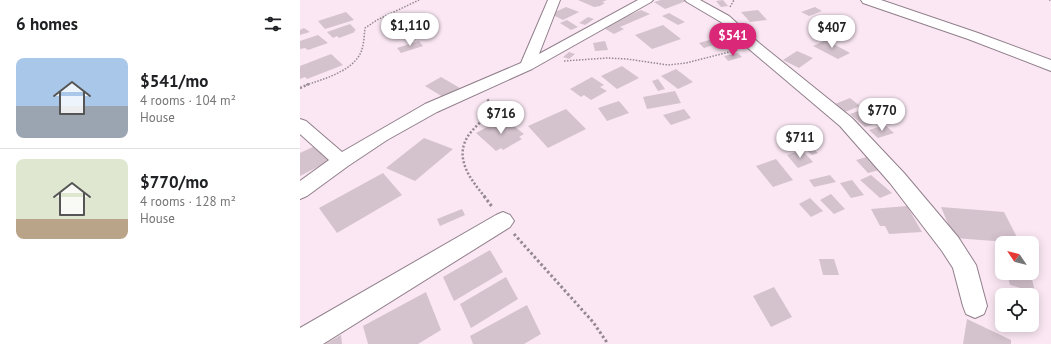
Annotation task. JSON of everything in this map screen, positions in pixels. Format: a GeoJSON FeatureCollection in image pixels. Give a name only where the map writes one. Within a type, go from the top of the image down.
{"type":"FeatureCollection","features":[{"type":"Feature","properties":{"kind":"street"},"geometry":{"type":"LineString","coordinates":[[527,66],[554,0]]}},
{"type":"Feature","properties":{"kind":"street"},"geometry":{"type":"LineString","coordinates":[[300,191],[341,161],[381,136],[431,108],[527,66],[647,0]]}},
{"type":"Feature","properties":{"kind":"street"},"geometry":{"type":"LineString","coordinates":[[691,0],[725,19],[754,46],[846,122],[897,178],[950,244],[964,265],[975,306]]}},
{"type":"Feature","properties":{"kind":"street"},"geometry":{"type":"LineString","coordinates":[[868,0],[973,36],[1051,66]]}},
{"type":"Feature","properties":{"kind":"street"},"geometry":{"type":"LineString","coordinates":[[300,125],[341,161]]}},
{"type":"Feature","properties":{"kind":"street"},"geometry":{"type":"LineString","coordinates":[[300,343],[503,221]]}},
{"type":"Feature","properties":{"kind":"path"},"geometry":{"type":"LineString","coordinates":[[300,88],[343,69],[354,62],[360,55],[365,28],[377,20],[419,0]]}},
{"type":"Feature","properties":{"kind":"path"},"geometry":{"type":"LineString","coordinates":[[544,57],[565,61],[607,58],[626,59],[668,65],[686,63],[754,46]]}},
{"type":"Feature","properties":{"kind":"building"},"geometry":{"type":"Polygon","coordinates":[[[578,0],[607,0],[602,2],[605,3],[600,6],[594,7],[578,0]]]}},
{"type":"Feature","properties":{"kind":"building"},"geometry":{"type":"Polygon","coordinates":[[[661,0],[689,0],[665,9],[654,2],[661,0]]]}},
{"type":"Feature","properties":{"kind":"building"},"geometry":{"type":"Polygon","coordinates":[[[723,0],[728,6],[721,7],[716,1],[723,0]]]}},
{"type":"Feature","properties":{"kind":"building"},"geometry":{"type":"Polygon","coordinates":[[[566,7],[579,12],[563,20],[551,14],[566,7]]]}},
{"type":"Feature","properties":{"kind":"building"},"geometry":{"type":"Polygon","coordinates":[[[815,7],[822,11],[809,16],[801,12],[815,7]]]}},
{"type":"Feature","properties":{"kind":"building"},"geometry":{"type":"Polygon","coordinates":[[[641,10],[650,14],[620,27],[624,29],[614,34],[602,27],[641,10]]]}},
{"type":"Feature","properties":{"kind":"building"},"geometry":{"type":"Polygon","coordinates":[[[758,10],[767,20],[750,22],[741,12],[758,10]]]}},
{"type":"Feature","properties":{"kind":"building"},"geometry":{"type":"Polygon","coordinates":[[[346,12],[354,20],[325,29],[318,21],[346,12]]]}},
{"type":"Feature","properties":{"kind":"building"},"geometry":{"type":"Polygon","coordinates":[[[669,13],[685,22],[678,25],[662,16],[669,13]]]}},
{"type":"Feature","properties":{"kind":"building"},"geometry":{"type":"Polygon","coordinates":[[[588,17],[594,19],[585,25],[579,23],[588,17]]]}},
{"type":"Feature","properties":{"kind":"building"},"geometry":{"type":"Polygon","coordinates":[[[567,20],[578,27],[571,30],[560,23],[567,20]]]}},
{"type":"Feature","properties":{"kind":"building"},"geometry":{"type":"Polygon","coordinates":[[[350,24],[356,30],[354,31],[355,32],[339,38],[337,36],[333,38],[327,32],[350,24]]]}},
{"type":"Feature","properties":{"kind":"building"},"geometry":{"type":"Polygon","coordinates":[[[663,25],[681,39],[652,49],[635,35],[663,25]]]}},
{"type":"Feature","properties":{"kind":"building"},"geometry":{"type":"Polygon","coordinates":[[[304,28],[310,32],[300,35],[300,30],[304,28]]]}},
{"type":"Feature","properties":{"kind":"building"},"geometry":{"type":"Polygon","coordinates":[[[318,35],[328,43],[308,50],[305,48],[300,49],[300,41],[318,35]]]}},
{"type":"Feature","properties":{"kind":"building"},"geometry":{"type":"Polygon","coordinates":[[[726,35],[732,39],[704,48],[699,43],[726,35]]]}},
{"type":"Feature","properties":{"kind":"building"},"geometry":{"type":"Polygon","coordinates":[[[826,40],[850,53],[838,59],[813,46],[826,40]]]}},
{"type":"Feature","properties":{"kind":"building"},"geometry":{"type":"Polygon","coordinates":[[[419,41],[423,46],[401,53],[397,48],[419,41]]]}},
{"type":"Feature","properties":{"kind":"building"},"geometry":{"type":"Polygon","coordinates":[[[605,41],[608,50],[595,51],[593,43],[605,41]]]}},
{"type":"Feature","properties":{"kind":"building"},"geometry":{"type":"Polygon","coordinates":[[[797,51],[813,58],[799,68],[783,60],[797,51]]]}},
{"type":"Feature","properties":{"kind":"building"},"geometry":{"type":"Polygon","coordinates":[[[569,52],[575,54],[569,59],[563,57],[569,52]]]}},
{"type":"Feature","properties":{"kind":"building"},"geometry":{"type":"Polygon","coordinates":[[[738,53],[742,57],[728,61],[724,56],[738,53]]]}},
{"type":"Feature","properties":{"kind":"building"},"geometry":{"type":"Polygon","coordinates":[[[331,54],[343,65],[307,79],[305,77],[300,79],[300,66],[331,54]]]}},
{"type":"Feature","properties":{"kind":"building"},"geometry":{"type":"Polygon","coordinates":[[[622,66],[639,78],[617,89],[601,76],[622,66]]]}},
{"type":"Feature","properties":{"kind":"building"},"geometry":{"type":"Polygon","coordinates":[[[676,69],[693,82],[678,89],[661,76],[676,69]]]}},
{"type":"Feature","properties":{"kind":"building"},"geometry":{"type":"Polygon","coordinates":[[[441,77],[460,88],[443,97],[425,86],[441,77]]]}},
{"type":"Feature","properties":{"kind":"building"},"geometry":{"type":"Polygon","coordinates":[[[592,77],[604,85],[600,87],[607,91],[591,100],[584,95],[581,97],[570,89],[592,77]]]}},
{"type":"Feature","properties":{"kind":"building"},"geometry":{"type":"Polygon","coordinates":[[[658,79],[665,89],[658,91],[652,81],[658,79]]]}},
{"type":"Feature","properties":{"kind":"building"},"geometry":{"type":"Polygon","coordinates":[[[675,91],[681,103],[647,109],[643,97],[675,91]]]}},
{"type":"Feature","properties":{"kind":"building"},"geometry":{"type":"Polygon","coordinates":[[[850,98],[860,106],[845,112],[835,104],[850,98]]]}},
{"type":"Feature","properties":{"kind":"building"},"geometry":{"type":"Polygon","coordinates":[[[619,101],[629,113],[607,121],[598,108],[619,101]]]}},
{"type":"Feature","properties":{"kind":"building"},"geometry":{"type":"Polygon","coordinates":[[[870,107],[886,120],[865,127],[850,114],[870,107]]]}},
{"type":"Feature","properties":{"kind":"building"},"geometry":{"type":"Polygon","coordinates":[[[566,109],[586,129],[548,148],[528,126],[566,109]]]}},
{"type":"Feature","properties":{"kind":"building"},"geometry":{"type":"Polygon","coordinates":[[[684,109],[691,118],[671,125],[663,115],[684,109]]]}},
{"type":"Feature","properties":{"kind":"building"},"geometry":{"type":"Polygon","coordinates":[[[504,118],[524,134],[519,137],[522,139],[503,150],[501,148],[496,151],[476,133],[504,118]]]}},
{"type":"Feature","properties":{"kind":"building"},"geometry":{"type":"Polygon","coordinates":[[[885,125],[894,133],[878,138],[869,130],[885,125]]]}},
{"type":"Feature","properties":{"kind":"building"},"geometry":{"type":"Polygon","coordinates":[[[424,138],[453,149],[415,181],[386,168],[424,138]]]}},
{"type":"Feature","properties":{"kind":"building"},"geometry":{"type":"Polygon","coordinates":[[[317,145],[331,160],[300,176],[300,153],[317,145]]]}},
{"type":"Feature","properties":{"kind":"building"},"geometry":{"type":"Polygon","coordinates":[[[809,145],[818,153],[812,155],[804,148],[809,145]]]}},
{"type":"Feature","properties":{"kind":"building"},"geometry":{"type":"Polygon","coordinates":[[[802,150],[813,162],[798,168],[787,155],[802,150]]]}},
{"type":"Feature","properties":{"kind":"building"},"geometry":{"type":"Polygon","coordinates":[[[870,156],[883,169],[868,173],[856,160],[870,156]]]}},
{"type":"Feature","properties":{"kind":"building"},"geometry":{"type":"Polygon","coordinates":[[[776,159],[793,180],[773,187],[756,166],[776,159]]]}},
{"type":"Feature","properties":{"kind":"building"},"geometry":{"type":"Polygon","coordinates":[[[383,173],[402,195],[337,233],[319,208],[383,173]]]}},
{"type":"Feature","properties":{"kind":"building"},"geometry":{"type":"Polygon","coordinates":[[[830,175],[836,182],[814,187],[809,180],[830,175]]]}},
{"type":"Feature","properties":{"kind":"building"},"geometry":{"type":"Polygon","coordinates":[[[871,175],[892,193],[880,198],[860,180],[871,175]]]}},
{"type":"Feature","properties":{"kind":"building"},"geometry":{"type":"Polygon","coordinates":[[[852,180],[864,195],[851,198],[840,183],[852,180]]]}},
{"type":"Feature","properties":{"kind":"building"},"geometry":{"type":"Polygon","coordinates":[[[831,194],[845,209],[834,214],[820,200],[831,194]]]}},
{"type":"Feature","properties":{"kind":"building"},"geometry":{"type":"Polygon","coordinates":[[[810,198],[823,211],[811,217],[799,204],[810,198]]]}},
{"type":"Feature","properties":{"kind":"building"},"geometry":{"type":"Polygon","coordinates":[[[907,206],[922,232],[889,234],[885,226],[880,226],[871,209],[907,206]]]}},
{"type":"Feature","properties":{"kind":"building"},"geometry":{"type":"Polygon","coordinates":[[[941,207],[1004,212],[1016,236],[995,236],[995,241],[954,238],[941,207]]]}},
{"type":"Feature","properties":{"kind":"building"},"geometry":{"type":"Polygon","coordinates":[[[462,209],[465,215],[440,226],[437,219],[462,209]]]}},
{"type":"Feature","properties":{"kind":"building"},"geometry":{"type":"Polygon","coordinates":[[[490,250],[503,272],[454,301],[443,277],[490,250]]]}},
{"type":"Feature","properties":{"kind":"building"},"geometry":{"type":"Polygon","coordinates":[[[819,259],[834,259],[839,275],[823,275],[819,259]]]}},
{"type":"Feature","properties":{"kind":"building"},"geometry":{"type":"Polygon","coordinates":[[[506,277],[518,299],[471,328],[460,304],[506,277]]]}},
{"type":"Feature","properties":{"kind":"building"},"geometry":{"type":"Polygon","coordinates":[[[1009,280],[1032,280],[1034,288],[1021,288],[1010,285],[1009,280]]]}},
{"type":"Feature","properties":{"kind":"building"},"geometry":{"type":"Polygon","coordinates":[[[774,287],[792,317],[771,327],[753,296],[774,287]]]}},
{"type":"Feature","properties":{"kind":"building"},"geometry":{"type":"Polygon","coordinates":[[[426,292],[441,330],[418,344],[368,344],[363,326],[426,292]]]}},
{"type":"Feature","properties":{"kind":"building"},"geometry":{"type":"Polygon","coordinates":[[[527,305],[541,334],[524,344],[473,344],[470,336],[527,305]]]}},
{"type":"Feature","properties":{"kind":"building"},"geometry":{"type":"Polygon","coordinates":[[[967,319],[1011,340],[1011,344],[963,344],[967,319]]]}},
{"type":"Feature","properties":{"kind":"building"},"geometry":{"type":"Polygon","coordinates":[[[341,335],[342,344],[325,344],[341,335]]]}}]}
